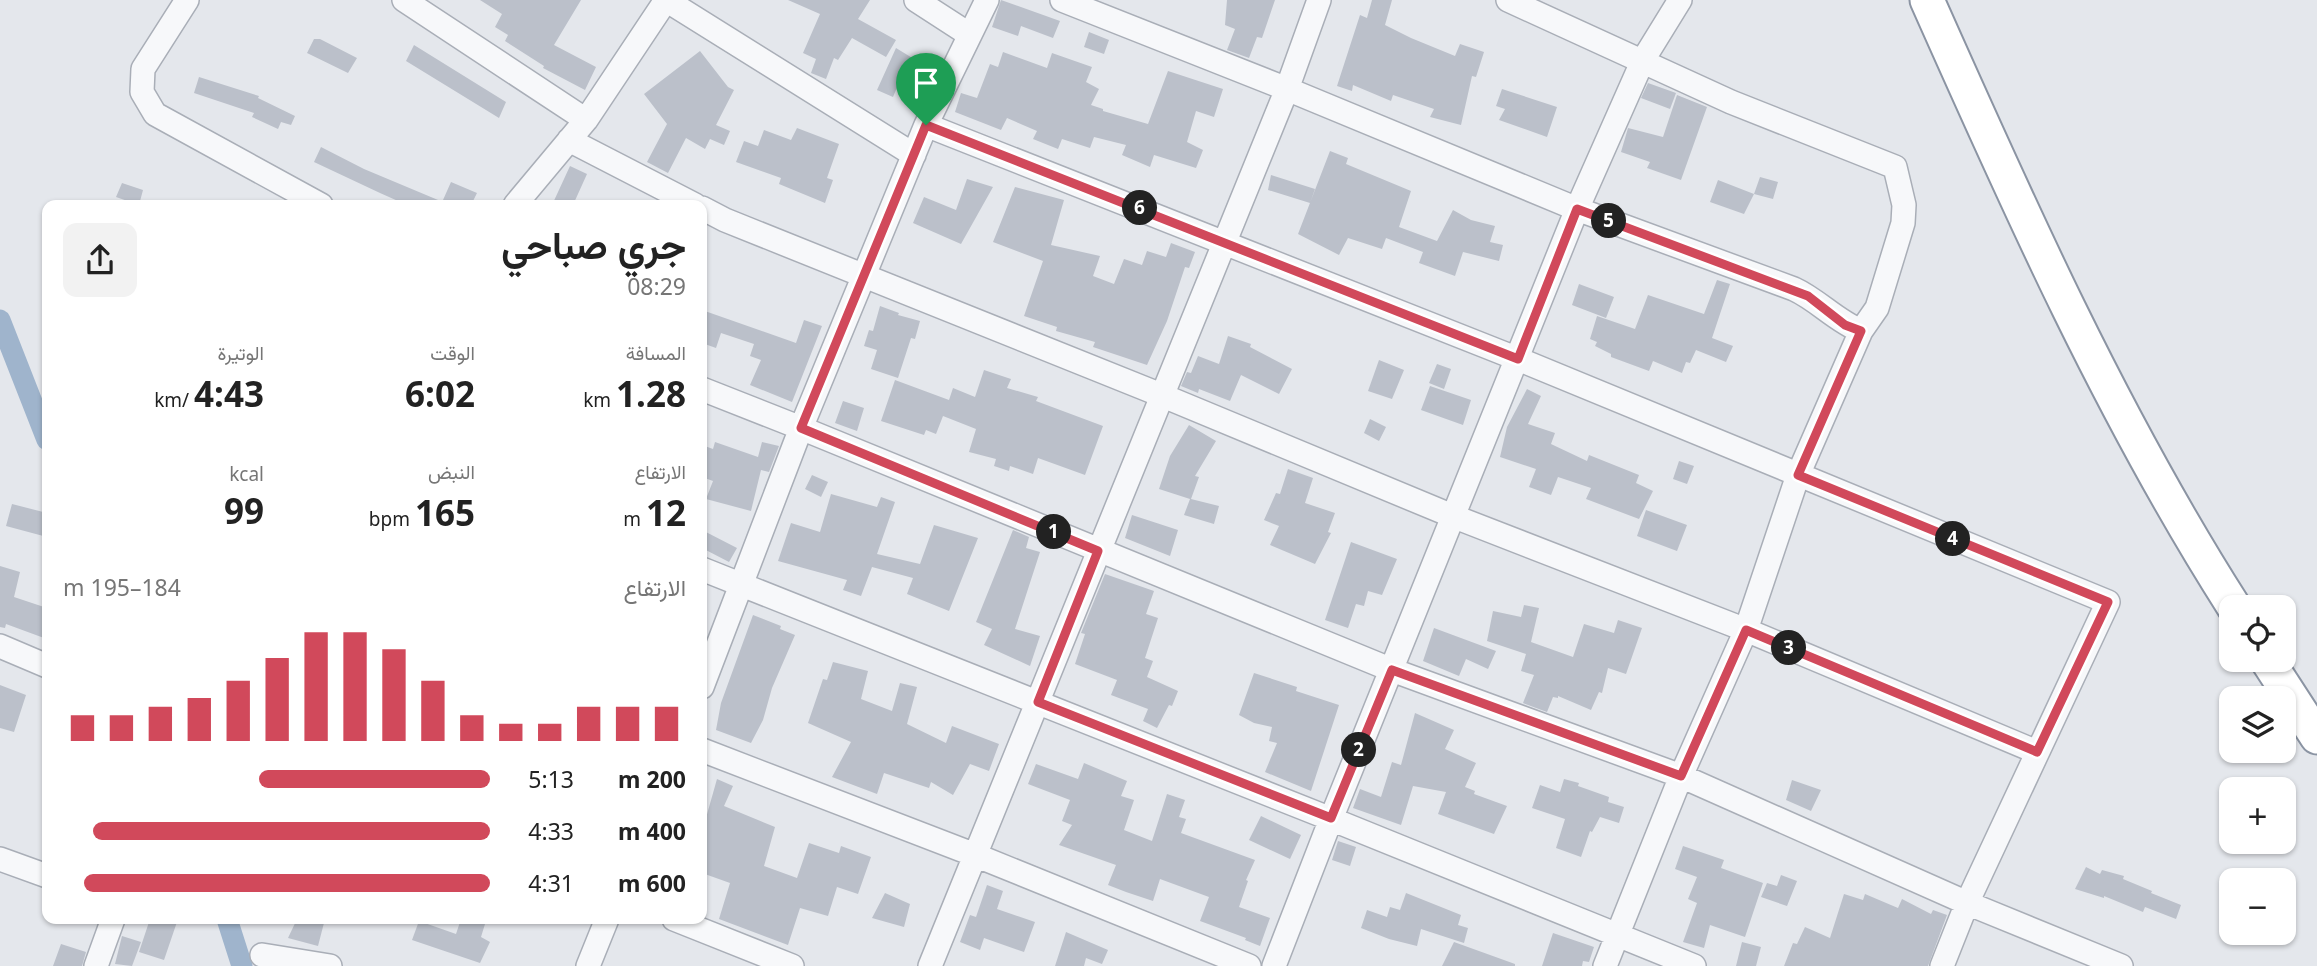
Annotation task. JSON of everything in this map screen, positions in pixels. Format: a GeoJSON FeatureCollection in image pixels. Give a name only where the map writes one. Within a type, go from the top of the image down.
{"type":"FeatureCollection","features":[{"type":"Feature","properties":{"kind":"highway"},"geometry":{"type":"LineString","coordinates":[[1927,0],[2009,186],[2102,376],[2226,595]]}},
{"type":"Feature","properties":{"kind":"highway"},"geometry":{"type":"LineString","coordinates":[[2275,672],[2317,737]]}},
{"type":"Feature","properties":{"kind":"street"},"geometry":{"type":"LineString","coordinates":[[187,0],[143,69],[142,92],[155,114],[312,200]]}},
{"type":"Feature","properties":{"kind":"street"},"geometry":{"type":"LineString","coordinates":[[404,0],[586,120]]}},
{"type":"Feature","properties":{"kind":"street"},"geometry":{"type":"LineString","coordinates":[[519,200],[586,120],[666,0],[914,155]]}},
{"type":"Feature","properties":{"kind":"street"},"geometry":{"type":"LineString","coordinates":[[916,0],[970,35]]}},
{"type":"Feature","properties":{"kind":"street"},"geometry":{"type":"LineString","coordinates":[[707,674],[801,428],[926,125],[987,0]]}},
{"type":"Feature","properties":{"kind":"street"},"geometry":{"type":"LineString","coordinates":[[1062,0],[1287,89],[1577,209],[1808,296],[1845,325],[1861,331]]}},
{"type":"Feature","properties":{"kind":"street"},"geometry":{"type":"LineString","coordinates":[[930,966],[1287,89],[1320,0]]}},
{"type":"Feature","properties":{"kind":"street"},"geometry":{"type":"LineString","coordinates":[[1508,0],[1731,102],[1895,167],[1904,205],[1903,223],[1877,308],[1861,331],[1798,475],[1746,630],[1681,776],[1605,966]]}},
{"type":"Feature","properties":{"kind":"street"},"geometry":{"type":"LineString","coordinates":[[1274,966],[1577,209],[1643,60],[1680,0]]}},
{"type":"Feature","properties":{"kind":"street"},"geometry":{"type":"LineString","coordinates":[[926,125],[1518,359],[2108,602],[1967,903],[1942,966]]}},
{"type":"Feature","properties":{"kind":"street"},"geometry":{"type":"LineString","coordinates":[[569,140],[685,200]]}},
{"type":"Feature","properties":{"kind":"street"},"geometry":{"type":"LineString","coordinates":[[707,211],[1455,517],[1746,630],[2037,752]]}},
{"type":"Feature","properties":{"kind":"street"},"geometry":{"type":"LineString","coordinates":[[707,391],[1392,670],[1681,776],[1967,903],[2121,966]]}},
{"type":"Feature","properties":{"kind":"street"},"geometry":{"type":"LineString","coordinates":[[707,571],[1331,818],[1695,966]]}},
{"type":"Feature","properties":{"kind":"street"},"geometry":{"type":"LineString","coordinates":[[0,646],[42,664]]}},
{"type":"Feature","properties":{"kind":"street"},"geometry":{"type":"LineString","coordinates":[[707,752],[975,855],[1249,966]]}},
{"type":"Feature","properties":{"kind":"street"},"geometry":{"type":"LineString","coordinates":[[0,859],[42,874]]}},
{"type":"Feature","properties":{"kind":"street"},"geometry":{"type":"LineString","coordinates":[[96,966],[111,924]]}},
{"type":"Feature","properties":{"kind":"street"},"geometry":{"type":"LineString","coordinates":[[588,966],[605,924]]}},
{"type":"Feature","properties":{"kind":"street"},"geometry":{"type":"LineString","coordinates":[[687,924],[792,966]]}},
{"type":"Feature","properties":{"kind":"street"},"geometry":{"type":"LineString","coordinates":[[262,955],[330,966]]}},
{"type":"Feature","properties":{"kind":"building"},"geometry":{"type":"Polygon","coordinates":[[[480,0],[581,0],[554,45],[596,67],[585,90],[543,68],[544,66],[505,41],[508,35],[495,27],[502,14],[480,0]]]}},
{"type":"Feature","properties":{"kind":"building"},"geometry":{"type":"Polygon","coordinates":[[[788,0],[870,0],[858,19],[896,40],[886,57],[852,38],[838,60],[834,58],[826,79],[811,73],[816,59],[803,53],[820,14],[788,0]]]}},
{"type":"Feature","properties":{"kind":"building"},"geometry":{"type":"Polygon","coordinates":[[[1001,0],[1060,21],[1053,38],[1021,26],[1018,36],[992,27],[1001,0]]]}},
{"type":"Feature","properties":{"kind":"building"},"geometry":{"type":"Polygon","coordinates":[[[1227,0],[1275,0],[1262,38],[1257,37],[1249,58],[1227,50],[1235,29],[1225,25],[1227,0]]]}},
{"type":"Feature","properties":{"kind":"building"},"geometry":{"type":"Polygon","coordinates":[[[1372,0],[1392,0],[1385,25],[1411,38],[1455,56],[1460,44],[1484,52],[1476,77],[1472,76],[1461,125],[1430,117],[1434,109],[1393,95],[1391,101],[1353,85],[1352,91],[1337,86],[1360,15],[1367,18],[1372,0]]]}},
{"type":"Feature","properties":{"kind":"building"},"geometry":{"type":"Polygon","coordinates":[[[1089,32],[1109,40],[1104,54],[1084,47],[1089,32]]]}},
{"type":"Feature","properties":{"kind":"building"},"geometry":{"type":"Polygon","coordinates":[[[314,39],[320,39],[357,58],[348,73],[307,53],[314,39]]]}},
{"type":"Feature","properties":{"kind":"building"},"geometry":{"type":"Polygon","coordinates":[[[414,45],[506,102],[499,118],[406,61],[414,45]]]}},
{"type":"Feature","properties":{"kind":"building"},"geometry":{"type":"Polygon","coordinates":[[[896,48],[932,70],[920,93],[898,85],[893,97],[877,90],[896,48]]]}},
{"type":"Feature","properties":{"kind":"building"},"geometry":{"type":"Polygon","coordinates":[[[700,51],[728,87],[734,90],[716,125],[730,131],[724,145],[710,139],[705,149],[686,138],[668,173],[647,162],[667,124],[644,94],[700,51]]]}},
{"type":"Feature","properties":{"kind":"building"},"geometry":{"type":"Polygon","coordinates":[[[1003,52],[1047,68],[1052,53],[1092,67],[1086,82],[1099,89],[1091,105],[1148,124],[1168,71],[1223,89],[1214,117],[1196,111],[1187,142],[1203,150],[1196,168],[1154,155],[1150,167],[1122,155],[1126,145],[1094,137],[1090,148],[1062,139],[1058,149],[1033,139],[1037,131],[1007,118],[1001,130],[955,112],[961,93],[977,98],[990,64],[998,67],[1003,52]]]}},
{"type":"Feature","properties":{"kind":"building"},"geometry":{"type":"Polygon","coordinates":[[[199,77],[259,96],[258,98],[295,116],[291,125],[281,122],[278,129],[252,117],[254,113],[194,93],[199,77]]]}},
{"type":"Feature","properties":{"kind":"building"},"geometry":{"type":"Polygon","coordinates":[[[1648,83],[1676,93],[1670,109],[1641,98],[1648,83]]]}},
{"type":"Feature","properties":{"kind":"building"},"geometry":{"type":"Polygon","coordinates":[[[1502,89],[1557,107],[1547,137],[1499,120],[1505,109],[1496,106],[1502,89]]]}},
{"type":"Feature","properties":{"kind":"building"},"geometry":{"type":"Polygon","coordinates":[[[1677,95],[1707,107],[1681,180],[1647,168],[1650,162],[1621,152],[1628,128],[1663,137],[1677,95]]]}},
{"type":"Feature","properties":{"kind":"building"},"geometry":{"type":"Polygon","coordinates":[[[797,128],[839,144],[827,178],[833,180],[825,203],[779,184],[781,178],[736,162],[744,141],[758,146],[764,130],[791,140],[797,128]]]}},
{"type":"Feature","properties":{"kind":"building"},"geometry":{"type":"Polygon","coordinates":[[[321,147],[364,169],[438,200],[396,200],[314,162],[321,147]]]}},
{"type":"Feature","properties":{"kind":"building"},"geometry":{"type":"Polygon","coordinates":[[[1330,151],[1348,158],[1346,164],[1411,191],[1399,227],[1437,241],[1453,210],[1471,220],[1495,226],[1490,242],[1503,245],[1499,261],[1463,252],[1455,276],[1419,263],[1423,252],[1386,238],[1382,249],[1348,238],[1339,255],[1298,234],[1330,151]]]}},
{"type":"Feature","properties":{"kind":"building"},"geometry":{"type":"Polygon","coordinates":[[[570,166],[587,174],[575,200],[554,200],[570,166]]]}},
{"type":"Feature","properties":{"kind":"building"},"geometry":{"type":"Polygon","coordinates":[[[1271,175],[1315,189],[1310,203],[1268,190],[1271,175]]]}},
{"type":"Feature","properties":{"kind":"building"},"geometry":{"type":"Polygon","coordinates":[[[1760,177],[1778,182],[1773,199],[1754,194],[1760,177]]]}},
{"type":"Feature","properties":{"kind":"building"},"geometry":{"type":"Polygon","coordinates":[[[967,179],[993,187],[961,244],[913,223],[924,197],[956,210],[967,179]]]}},
{"type":"Feature","properties":{"kind":"building"},"geometry":{"type":"Polygon","coordinates":[[[1718,180],[1754,194],[1744,214],[1710,202],[1718,180]]]}},
{"type":"Feature","properties":{"kind":"building"},"geometry":{"type":"Polygon","coordinates":[[[451,182],[477,193],[474,200],[443,200],[451,182]]]}},
{"type":"Feature","properties":{"kind":"building"},"geometry":{"type":"Polygon","coordinates":[[[122,183],[143,190],[140,200],[116,197],[122,183]]]}},
{"type":"Feature","properties":{"kind":"building"},"geometry":{"type":"Polygon","coordinates":[[[1015,187],[1064,200],[1051,245],[1100,256],[1093,276],[1114,284],[1124,259],[1142,265],[1147,251],[1166,257],[1171,243],[1195,252],[1189,268],[1185,267],[1167,321],[1147,365],[1093,347],[1095,342],[1056,331],[1057,327],[1024,316],[1043,261],[993,242],[1015,187]]]}},
{"type":"Feature","properties":{"kind":"building"},"geometry":{"type":"Polygon","coordinates":[[[1717,280],[1730,284],[1712,338],[1733,346],[1726,362],[1696,350],[1690,363],[1686,362],[1682,373],[1653,361],[1649,371],[1611,357],[1611,354],[1595,346],[1597,342],[1590,339],[1597,316],[1635,329],[1648,295],[1704,314],[1717,280]]]}},
{"type":"Feature","properties":{"kind":"building"},"geometry":{"type":"Polygon","coordinates":[[[1579,284],[1614,297],[1606,318],[1572,305],[1579,284]]]}},
{"type":"Feature","properties":{"kind":"building"},"geometry":{"type":"Polygon","coordinates":[[[880,306],[899,313],[898,315],[920,321],[915,339],[911,338],[898,378],[871,369],[877,350],[864,346],[869,330],[873,331],[880,306]]]}},
{"type":"Feature","properties":{"kind":"building"},"geometry":{"type":"Polygon","coordinates":[[[707,312],[796,343],[804,320],[822,326],[792,402],[750,385],[761,360],[750,356],[754,344],[721,333],[716,348],[707,345],[707,312]]]}},
{"type":"Feature","properties":{"kind":"building"},"geometry":{"type":"Polygon","coordinates":[[[1228,336],[1251,344],[1250,347],[1292,369],[1279,394],[1241,375],[1230,401],[1199,389],[1198,393],[1181,386],[1187,372],[1191,373],[1198,356],[1219,364],[1228,336]]]}},
{"type":"Feature","properties":{"kind":"building"},"geometry":{"type":"Polygon","coordinates":[[[1379,360],[1404,370],[1392,399],[1368,391],[1379,360]]]}},
{"type":"Feature","properties":{"kind":"building"},"geometry":{"type":"Polygon","coordinates":[[[1437,364],[1451,369],[1444,389],[1429,383],[1437,364]]]}},
{"type":"Feature","properties":{"kind":"building"},"geometry":{"type":"Polygon","coordinates":[[[984,370],[1011,379],[1007,388],[1038,397],[1036,401],[1103,426],[1085,475],[1038,458],[1033,474],[1010,466],[1009,471],[994,466],[996,459],[969,452],[976,429],[943,416],[936,434],[926,430],[924,435],[881,421],[895,380],[949,400],[953,388],[975,397],[984,370]]]}},
{"type":"Feature","properties":{"kind":"building"},"geometry":{"type":"Polygon","coordinates":[[[1430,386],[1471,400],[1463,425],[1421,410],[1430,386]]]}},
{"type":"Feature","properties":{"kind":"building"},"geometry":{"type":"Polygon","coordinates":[[[1527,389],[1541,396],[1528,424],[1555,433],[1551,444],[1587,461],[1589,455],[1639,475],[1636,483],[1653,491],[1639,519],[1586,499],[1591,488],[1558,477],[1551,495],[1529,487],[1536,469],[1500,457],[1507,427],[1527,389]]]}},
{"type":"Feature","properties":{"kind":"building"},"geometry":{"type":"Polygon","coordinates":[[[843,401],[864,408],[857,431],[835,423],[843,401]]]}},
{"type":"Feature","properties":{"kind":"building"},"geometry":{"type":"Polygon","coordinates":[[[1370,419],[1386,427],[1379,441],[1364,433],[1370,419]]]}},
{"type":"Feature","properties":{"kind":"building"},"geometry":{"type":"Polygon","coordinates":[[[1189,425],[1216,441],[1195,476],[1199,477],[1191,499],[1219,506],[1214,524],[1184,515],[1190,499],[1159,489],[1170,456],[1189,425]]]}},
{"type":"Feature","properties":{"kind":"building"},"geometry":{"type":"Polygon","coordinates":[[[715,442],[758,457],[762,442],[779,446],[769,472],[761,470],[751,511],[707,499],[713,481],[707,479],[707,447],[713,449],[715,442]]]}},
{"type":"Feature","properties":{"kind":"building"},"geometry":{"type":"Polygon","coordinates":[[[1679,461],[1694,466],[1687,484],[1673,479],[1679,461]]]}},
{"type":"Feature","properties":{"kind":"building"},"geometry":{"type":"Polygon","coordinates":[[[1288,469],[1313,478],[1305,503],[1335,513],[1328,532],[1331,533],[1315,564],[1270,545],[1279,526],[1264,520],[1276,493],[1280,494],[1288,469]]]}},
{"type":"Feature","properties":{"kind":"building"},"geometry":{"type":"Polygon","coordinates":[[[812,475],[828,482],[821,497],[805,489],[812,475]]]}},
{"type":"Feature","properties":{"kind":"building"},"geometry":{"type":"Polygon","coordinates":[[[831,494],[877,507],[881,497],[895,502],[877,554],[920,564],[934,525],[978,538],[949,611],[907,594],[913,578],[872,567],[861,596],[843,590],[847,580],[778,561],[791,523],[820,532],[831,494]]]}},
{"type":"Feature","properties":{"kind":"building"},"geometry":{"type":"Polygon","coordinates":[[[12,504],[42,512],[42,536],[6,526],[12,504]]]}},
{"type":"Feature","properties":{"kind":"building"},"geometry":{"type":"Polygon","coordinates":[[[1646,510],[1687,525],[1677,551],[1637,536],[1646,510]]]}},
{"type":"Feature","properties":{"kind":"building"},"geometry":{"type":"Polygon","coordinates":[[[1132,515],[1178,530],[1170,556],[1125,538],[1132,515]]]}},
{"type":"Feature","properties":{"kind":"building"},"geometry":{"type":"Polygon","coordinates":[[[1013,530],[1029,537],[1026,548],[1040,552],[1015,629],[1040,636],[1030,666],[984,645],[992,629],[976,622],[1013,530]]]}},
{"type":"Feature","properties":{"kind":"building"},"geometry":{"type":"Polygon","coordinates":[[[707,533],[737,548],[729,562],[707,551],[707,533]]]}},
{"type":"Feature","properties":{"kind":"building"},"geometry":{"type":"Polygon","coordinates":[[[1351,542],[1397,559],[1382,595],[1368,591],[1364,606],[1356,604],[1348,628],[1325,620],[1351,542]]]}},
{"type":"Feature","properties":{"kind":"building"},"geometry":{"type":"Polygon","coordinates":[[[0,566],[20,572],[14,597],[42,606],[42,637],[6,624],[5,628],[0,627],[0,566]]]}},
{"type":"Feature","properties":{"kind":"building"},"geometry":{"type":"Polygon","coordinates":[[[1105,574],[1154,591],[1146,614],[1158,618],[1145,658],[1153,661],[1147,677],[1178,691],[1172,706],[1169,705],[1157,728],[1143,721],[1148,709],[1111,695],[1117,680],[1075,664],[1085,634],[1081,633],[1105,574]]]}},
{"type":"Feature","properties":{"kind":"building"},"geometry":{"type":"Polygon","coordinates":[[[1524,605],[1539,608],[1531,642],[1573,657],[1584,624],[1614,633],[1618,620],[1642,628],[1626,674],[1608,668],[1602,693],[1599,692],[1591,710],[1558,696],[1553,697],[1547,712],[1523,703],[1534,675],[1521,671],[1526,654],[1487,641],[1493,611],[1521,617],[1524,605]]]}},
{"type":"Feature","properties":{"kind":"building"},"geometry":{"type":"Polygon","coordinates":[[[753,615],[781,626],[780,629],[795,635],[772,688],[763,720],[751,743],[716,730],[721,703],[753,615]]]}},
{"type":"Feature","properties":{"kind":"building"},"geometry":{"type":"Polygon","coordinates":[[[1434,628],[1496,651],[1488,669],[1466,659],[1459,676],[1423,661],[1434,628]]]}},
{"type":"Feature","properties":{"kind":"building"},"geometry":{"type":"Polygon","coordinates":[[[833,662],[868,671],[861,699],[892,711],[900,683],[917,687],[907,724],[946,743],[952,726],[999,744],[989,771],[970,764],[953,795],[931,782],[929,788],[884,773],[877,794],[832,777],[851,742],[808,723],[823,679],[827,680],[833,662]]]}},
{"type":"Feature","properties":{"kind":"building"},"geometry":{"type":"Polygon","coordinates":[[[1254,673],[1339,705],[1311,791],[1265,772],[1277,743],[1269,741],[1272,727],[1254,723],[1239,715],[1254,673]]]}},
{"type":"Feature","properties":{"kind":"building"},"geometry":{"type":"Polygon","coordinates":[[[0,685],[26,695],[14,732],[0,728],[0,685]]]}},
{"type":"Feature","properties":{"kind":"building"},"geometry":{"type":"Polygon","coordinates":[[[1415,713],[1454,730],[1445,749],[1476,763],[1465,787],[1475,791],[1474,794],[1507,806],[1494,834],[1438,814],[1446,792],[1413,786],[1401,825],[1353,808],[1360,789],[1381,797],[1392,762],[1401,765],[1415,713]]]}},
{"type":"Feature","properties":{"kind":"building"},"geometry":{"type":"Polygon","coordinates":[[[1084,763],[1127,781],[1121,796],[1134,800],[1124,830],[1152,841],[1167,794],[1185,800],[1179,817],[1186,819],[1181,833],[1255,860],[1239,907],[1270,918],[1260,946],[1200,921],[1209,897],[1160,879],[1153,901],[1126,892],[1108,885],[1116,865],[1059,845],[1072,825],[1062,821],[1070,800],[1028,784],[1036,764],[1078,779],[1084,763]]]}},
{"type":"Feature","properties":{"kind":"building"},"geometry":{"type":"Polygon","coordinates":[[[717,779],[733,786],[724,806],[775,827],[764,866],[797,878],[809,843],[839,853],[841,846],[871,857],[858,894],[837,887],[828,916],[800,908],[788,945],[719,919],[730,883],[707,875],[707,814],[717,779]]]}},
{"type":"Feature","properties":{"kind":"building"},"geometry":{"type":"Polygon","coordinates":[[[1564,779],[1609,797],[1608,802],[1624,807],[1619,823],[1600,817],[1592,832],[1590,831],[1581,857],[1556,848],[1565,819],[1532,808],[1540,785],[1560,792],[1564,779]]]}},
{"type":"Feature","properties":{"kind":"building"},"geometry":{"type":"Polygon","coordinates":[[[1792,780],[1821,790],[1811,811],[1786,800],[1792,780]]]}},
{"type":"Feature","properties":{"kind":"building"},"geometry":{"type":"Polygon","coordinates":[[[1261,816],[1301,835],[1290,859],[1249,840],[1261,816]]]}},
{"type":"Feature","properties":{"kind":"building"},"geometry":{"type":"Polygon","coordinates":[[[1338,841],[1356,847],[1350,866],[1332,860],[1338,841]]]}},
{"type":"Feature","properties":{"kind":"building"},"geometry":{"type":"Polygon","coordinates":[[[1683,846],[1724,860],[1721,868],[1763,883],[1745,937],[1710,925],[1704,948],[1683,942],[1697,903],[1688,899],[1697,877],[1675,869],[1683,846]]]}},
{"type":"Feature","properties":{"kind":"building"},"geometry":{"type":"Polygon","coordinates":[[[2086,867],[2100,874],[2102,870],[2124,876],[2123,879],[2181,905],[2176,919],[2145,907],[2143,912],[2104,896],[2075,889],[2086,867]]]}},
{"type":"Feature","properties":{"kind":"building"},"geometry":{"type":"Polygon","coordinates":[[[1781,875],[1797,881],[1787,906],[1761,897],[1767,883],[1777,886],[1781,875]]]}},
{"type":"Feature","properties":{"kind":"building"},"geometry":{"type":"Polygon","coordinates":[[[987,885],[1003,891],[997,909],[1035,922],[1024,952],[984,938],[980,950],[960,942],[970,915],[976,917],[987,885]]]}},
{"type":"Feature","properties":{"kind":"building"},"geometry":{"type":"Polygon","coordinates":[[[885,893],[910,904],[904,927],[872,918],[885,893]]]}},
{"type":"Feature","properties":{"kind":"building"},"geometry":{"type":"Polygon","coordinates":[[[1406,893],[1461,915],[1458,925],[1468,928],[1464,943],[1421,929],[1417,946],[1361,928],[1367,910],[1387,917],[1390,907],[1400,910],[1406,893]]]}},
{"type":"Feature","properties":{"kind":"building"},"geometry":{"type":"Polygon","coordinates":[[[1844,894],[1863,900],[1865,894],[1898,908],[1902,899],[1931,914],[1933,910],[1947,915],[1928,966],[1784,966],[1793,943],[1797,944],[1805,927],[1830,938],[1844,894]]]}},
{"type":"Feature","properties":{"kind":"building"},"geometry":{"type":"Polygon","coordinates":[[[148,924],[176,924],[164,960],[139,952],[148,924]]]}},
{"type":"Feature","properties":{"kind":"building"},"geometry":{"type":"Polygon","coordinates":[[[295,924],[324,924],[318,946],[288,938],[295,924]]]}},
{"type":"Feature","properties":{"kind":"building"},"geometry":{"type":"Polygon","coordinates":[[[418,924],[428,924],[456,934],[459,924],[485,924],[481,937],[490,942],[480,963],[412,940],[418,924]]]}},
{"type":"Feature","properties":{"kind":"building"},"geometry":{"type":"Polygon","coordinates":[[[1066,932],[1108,950],[1102,964],[1086,958],[1084,966],[1055,966],[1066,932]]]}},
{"type":"Feature","properties":{"kind":"building"},"geometry":{"type":"Polygon","coordinates":[[[1553,933],[1594,947],[1589,962],[1583,961],[1582,966],[1542,966],[1553,933]]]}},
{"type":"Feature","properties":{"kind":"building"},"geometry":{"type":"Polygon","coordinates":[[[122,936],[141,942],[132,966],[115,964],[122,936]]]}},
{"type":"Feature","properties":{"kind":"building"},"geometry":{"type":"Polygon","coordinates":[[[1454,942],[1515,964],[1515,966],[1442,966],[1454,942]]]}},
{"type":"Feature","properties":{"kind":"building"},"geometry":{"type":"Polygon","coordinates":[[[1742,942],[1761,947],[1756,966],[1736,966],[1742,942]]]}},
{"type":"Feature","properties":{"kind":"building"},"geometry":{"type":"Polygon","coordinates":[[[61,944],[86,952],[82,966],[53,966],[61,944]]]}},
{"type":"Feature","properties":{"kind":"waterway"},"geometry":{"type":"LineString","coordinates":[[0,320],[42,427]]}},
{"type":"Feature","properties":{"kind":"waterway"},"geometry":{"type":"LineString","coordinates":[[229,924],[242,966]]}},
{"type":"Feature","properties":{"kind":"route"},"geometry":{"type":"LineString","coordinates":[[926,125],[1518,359],[1577,209],[1808,296],[1845,325],[1861,331],[1798,475],[2108,602],[2037,752],[1746,630],[1681,776],[1392,670],[1331,818],[1038,702],[1098,551],[801,428],[926,125]]}}]}
